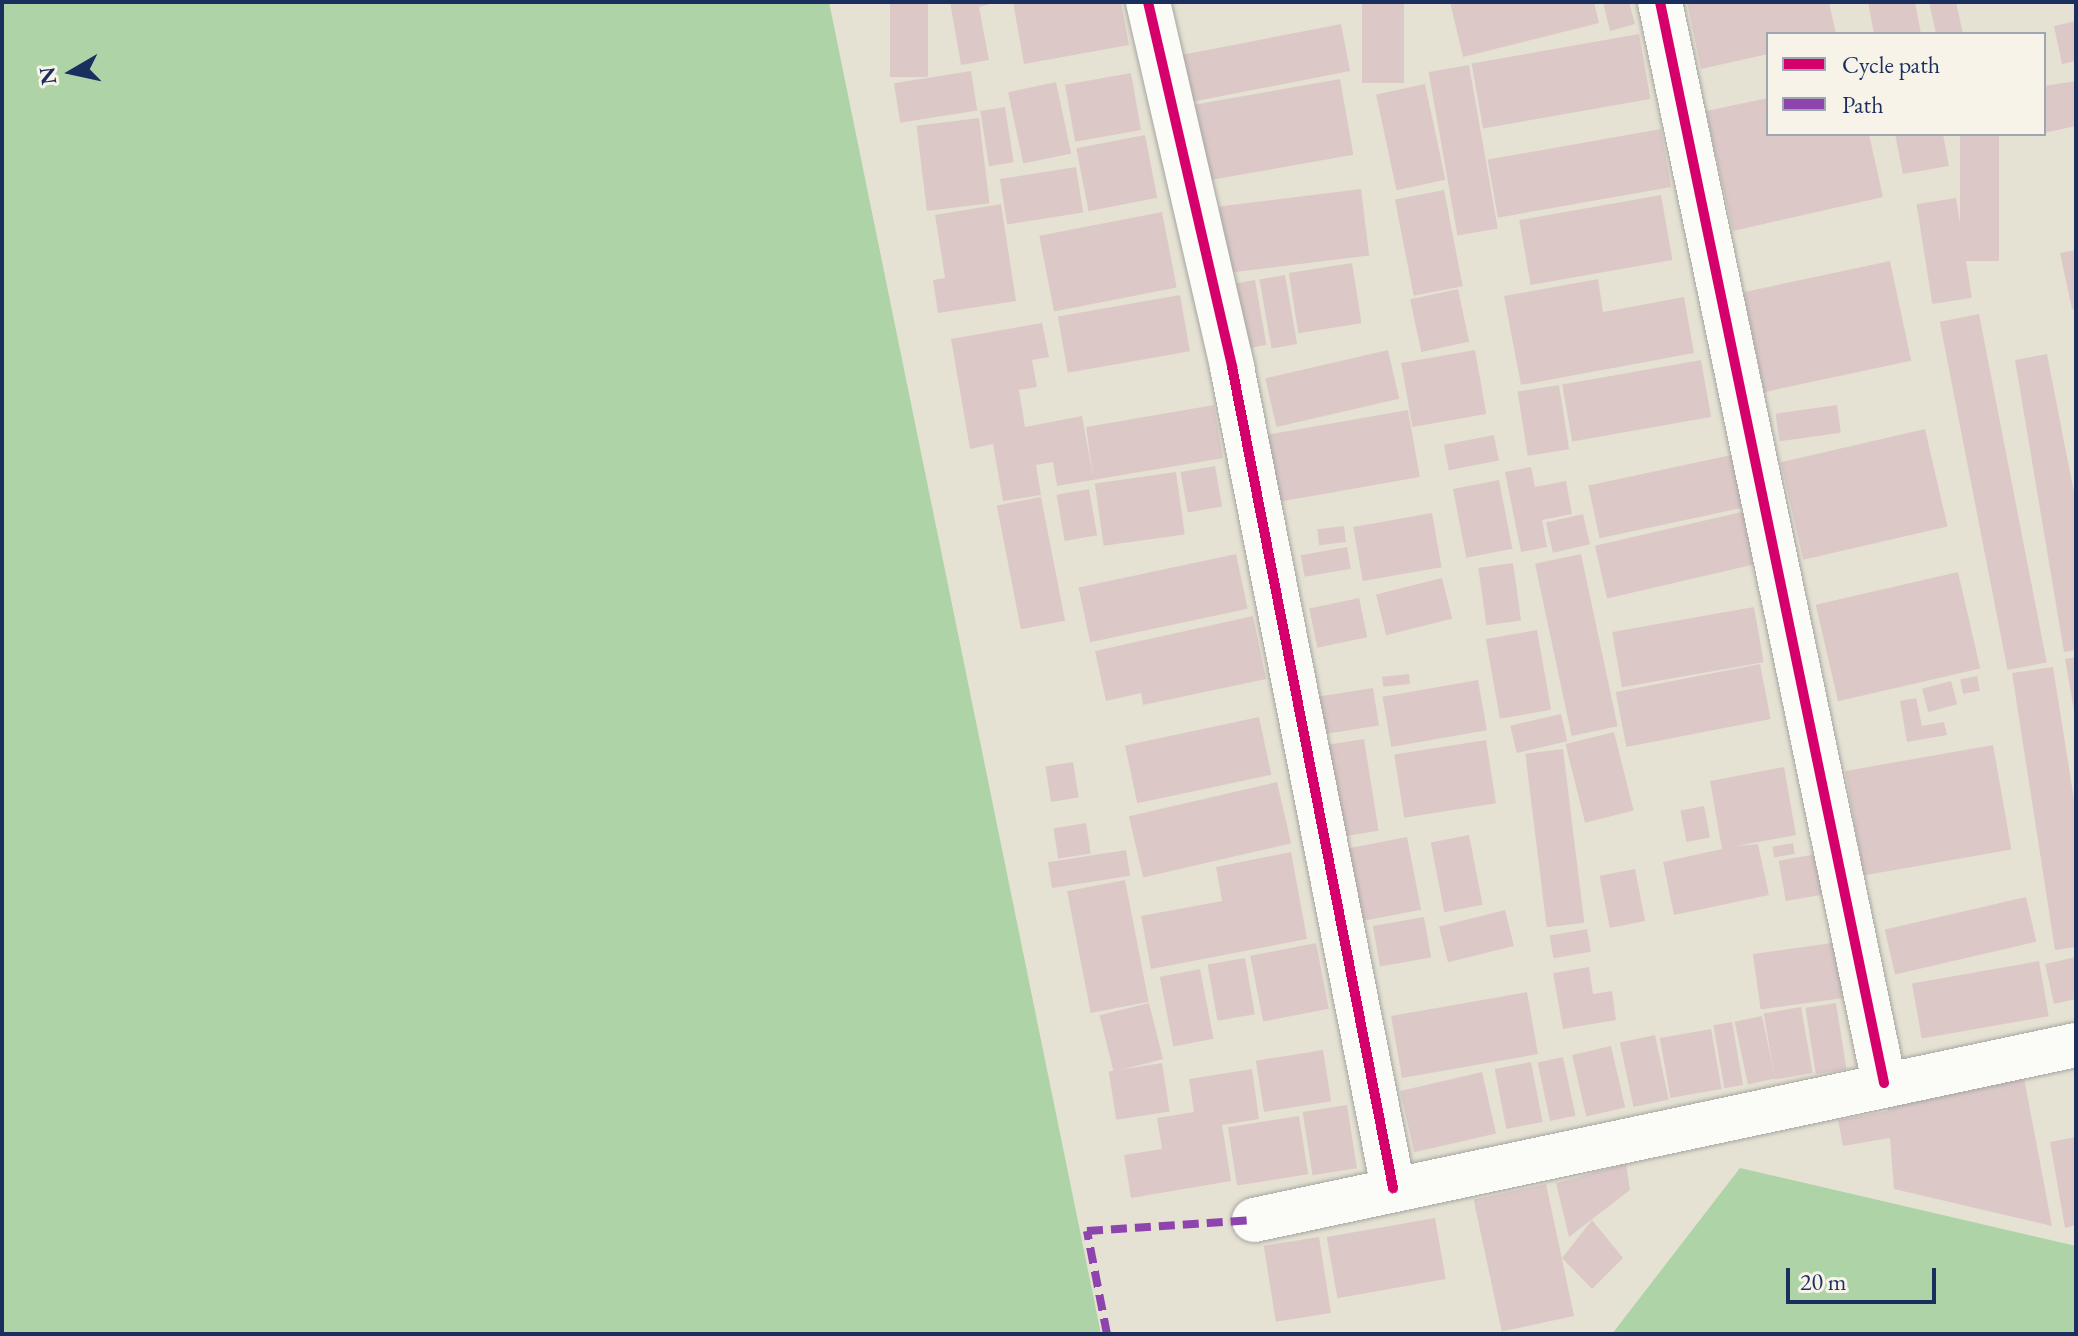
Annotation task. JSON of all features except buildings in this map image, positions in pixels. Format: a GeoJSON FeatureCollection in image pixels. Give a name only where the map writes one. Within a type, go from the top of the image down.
{"type":"FeatureCollection","features":[{"type":"Feature","properties":{"kind":"street"},"geometry":{"type":"LineString","coordinates":[[1148,2],[1232,367],[1393,1188]]}},
{"type":"Feature","properties":{"kind":"street"},"geometry":{"type":"LineString","coordinates":[[1660,2],[1884,1083]]}},
{"type":"Feature","properties":{"kind":"street"},"geometry":{"type":"LineString","coordinates":[[1254,1220],[1884,1083],[2076,1045]]}},
{"type":"Feature","properties":{"kind":"green space"},"geometry":{"type":"Polygon","coordinates":[[[2,2],[829,2],[1101,1334],[2,1334],[2,2]]]}},
{"type":"Feature","properties":{"kind":"green space"},"geometry":{"type":"Polygon","coordinates":[[[1740,1168],[2076,1246],[2076,1334],[1612,1334],[1740,1168]]]}},
{"type":"Feature","properties":{"kind":"marked path"},"geometry":{"type":"LineString","coordinates":[[1107,1334],[1087,1231],[1254,1220]]}},
{"type":"Feature","properties":{"kind":"cycle path"},"geometry":{"type":"LineString","coordinates":[[1148,2],[1232,367],[1393,1188]]}},
{"type":"Feature","properties":{"kind":"cycle path"},"geometry":{"type":"LineString","coordinates":[[1660,2],[1884,1083]]}}]}
